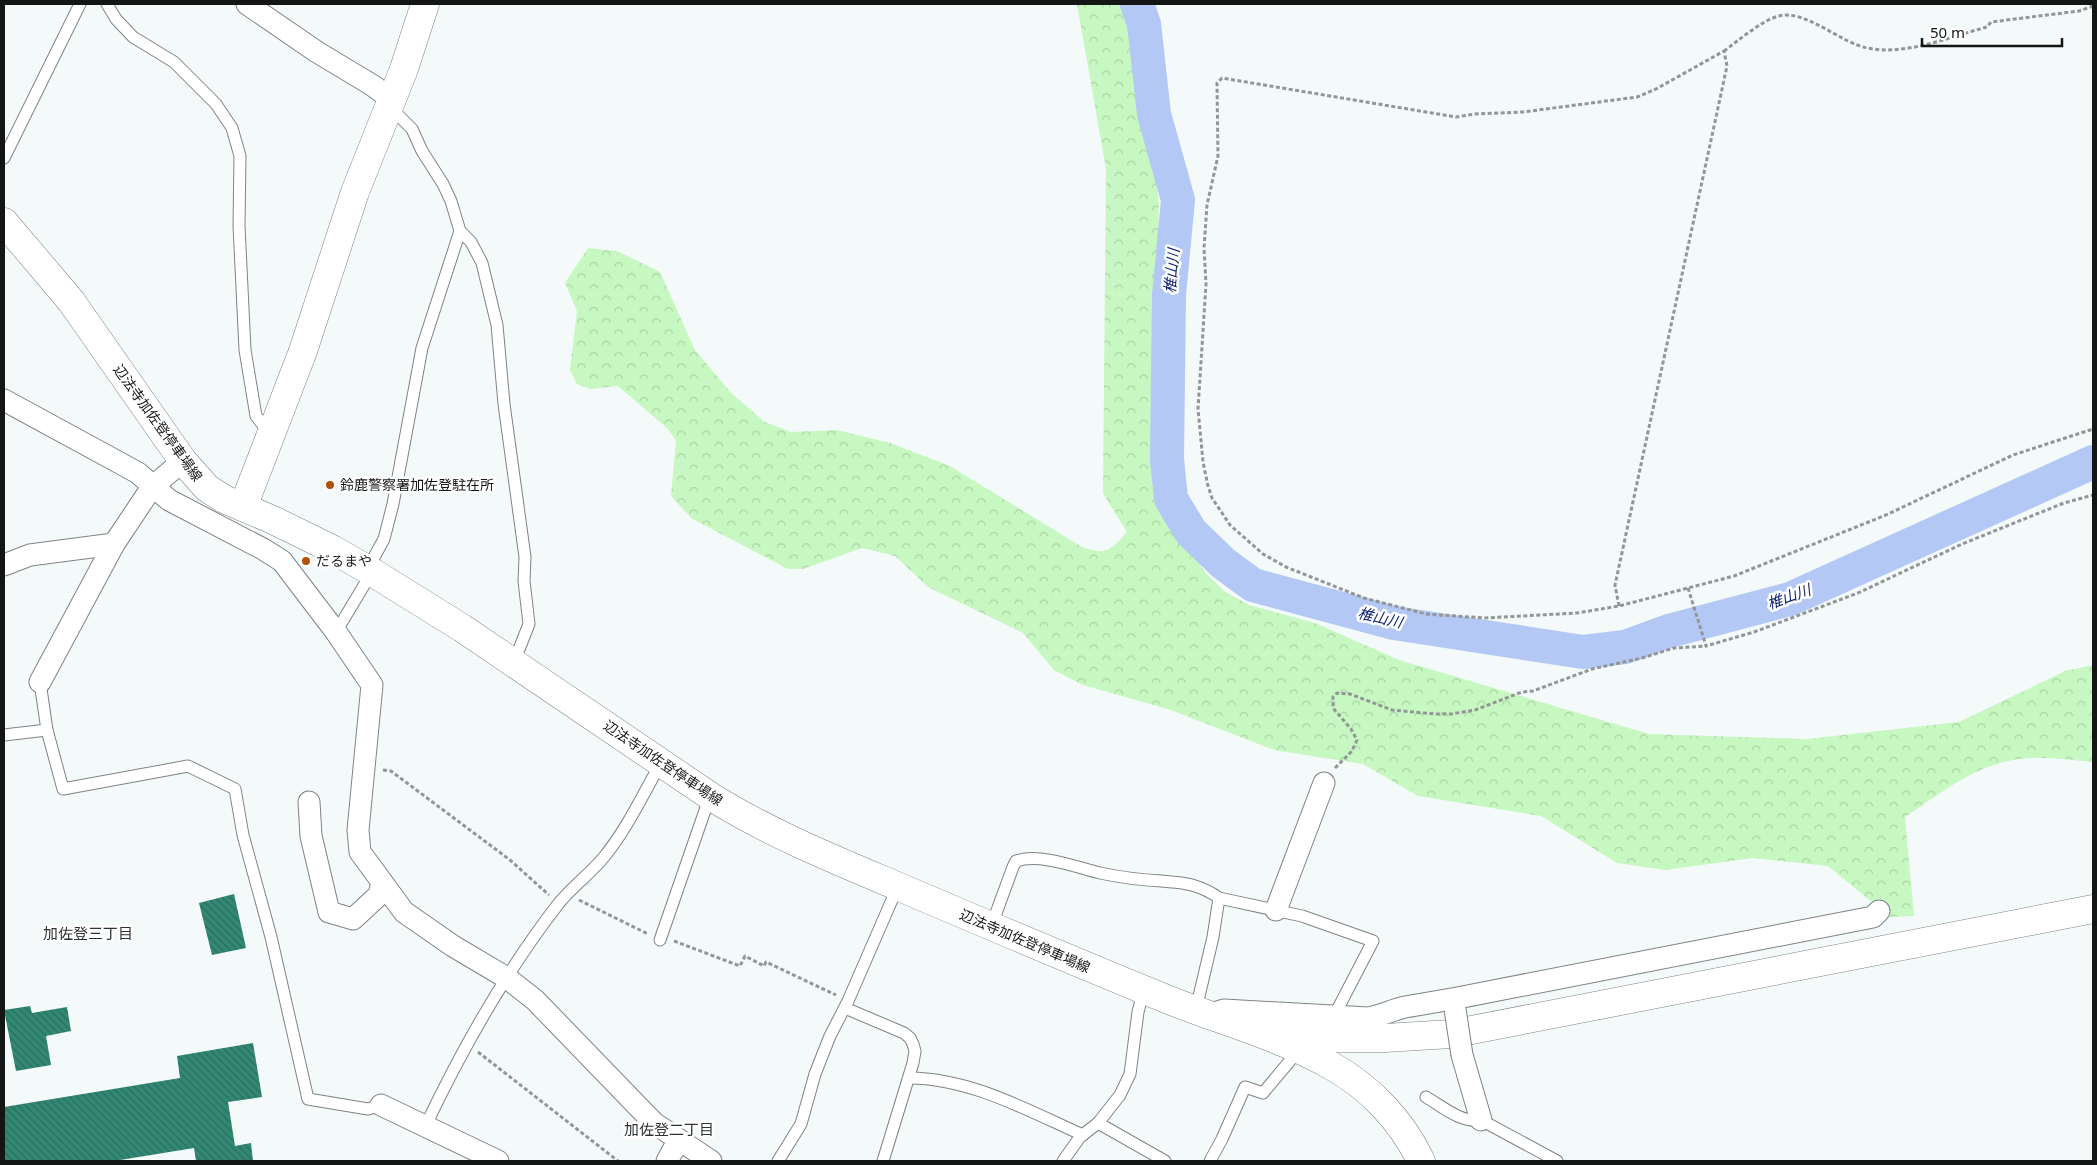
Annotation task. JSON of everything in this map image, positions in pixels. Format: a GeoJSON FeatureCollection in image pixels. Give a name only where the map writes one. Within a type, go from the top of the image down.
{"type":"FeatureCollection","features":[{"type":"Feature","properties":{"kind":"main road"},"geometry":{"type":"LineString","coordinates":[[243,507],[303,351],[355,192],[417,33],[425,4]]}},
{"type":"Feature","properties":{"kind":"main road","name":"辺法寺加佐登停車場線"},"geometry":{"type":"LineString","coordinates":[[4,222],[70,301],[183,461],[207,488],[224,499],[332,549],[370,571],[514,662],[710,796],[748,819],[838,862],[898,886],[990,927],[1203,1012],[1258,1031],[1331,1065],[1373,1097],[1394,1117],[1410,1138],[1421,1161]]}},
{"type":"Feature","properties":{"kind":"main road"},"geometry":{"type":"LineString","coordinates":[[1258,1031],[1331,1038],[1385,1038],[1451,1034],[2093,909]]}},
{"type":"Feature","properties":{"kind":"street"},"geometry":{"type":"LineString","coordinates":[[247,4],[317,52],[372,85],[390,103]]}},
{"type":"Feature","properties":{"kind":"street"},"geometry":{"type":"LineString","coordinates":[[4,400],[138,473],[168,500],[263,549],[282,561],[336,632],[372,685],[358,830],[360,852],[404,912],[426,929],[507,978],[535,1000],[654,1123],[711,1161]]}},
{"type":"Feature","properties":{"kind":"street"},"geometry":{"type":"LineString","coordinates":[[40,682],[114,544],[152,487],[183,461]]}},
{"type":"Feature","properties":{"kind":"street"},"geometry":{"type":"LineString","coordinates":[[4,565],[30,555],[114,544]]}},
{"type":"Feature","properties":{"kind":"street"},"geometry":{"type":"LineString","coordinates":[[1276,910],[1324,783]]}},
{"type":"Feature","properties":{"kind":"street"},"geometry":{"type":"LineString","coordinates":[[309,802],[311,836],[330,912],[353,919],[378,895],[382,882]]}},
{"type":"Feature","properties":{"kind":"street"},"geometry":{"type":"LineString","coordinates":[[1203,1012],[1224,1010],[1334,1016],[1381,1016],[1403,1008],[1452,1005],[1873,917],[1879,911]]}},
{"type":"Feature","properties":{"kind":"street"},"geometry":{"type":"LineString","coordinates":[[1452,1005],[1462,1055],[1481,1120]]}},
{"type":"Feature","properties":{"kind":"street"},"geometry":{"type":"LineString","coordinates":[[381,1105],[498,1161]]}},
{"type":"Feature","properties":{"kind":"street"},"geometry":{"type":"LineString","coordinates":[[667,1161],[673,1150],[681,1142]]}},
{"type":"Feature","properties":{"kind":"lane"},"geometry":{"type":"LineString","coordinates":[[4,158],[80,4]]}},
{"type":"Feature","properties":{"kind":"lane"},"geometry":{"type":"LineString","coordinates":[[107,4],[116,19],[133,38],[174,62],[216,104],[232,128],[240,156],[239,226],[245,350],[256,416],[270,434]]}},
{"type":"Feature","properties":{"kind":"lane"},"geometry":{"type":"LineString","coordinates":[[390,103],[412,128],[422,151],[448,192],[460,231],[471,242],[482,262],[497,325],[504,404],[525,557],[524,581],[529,624],[514,662]]}},
{"type":"Feature","properties":{"kind":"lane"},"geometry":{"type":"LineString","coordinates":[[336,632],[370,571],[384,539],[393,504],[420,354],[460,231]]}},
{"type":"Feature","properties":{"kind":"lane"},"geometry":{"type":"LineString","coordinates":[[40,682],[47,730],[63,789],[188,766],[235,789],[243,835],[271,938],[308,1099],[368,1109],[381,1105]]}},
{"type":"Feature","properties":{"kind":"lane"},"geometry":{"type":"LineString","coordinates":[[4,735],[47,730]]}},
{"type":"Feature","properties":{"kind":"lane"},"geometry":{"type":"LineString","coordinates":[[425,1127],[451,1072],[507,978],[564,898],[604,857],[661,763]]}},
{"type":"Feature","properties":{"kind":"lane"},"geometry":{"type":"LineString","coordinates":[[661,938],[710,796]]}},
{"type":"Feature","properties":{"kind":"lane"},"geometry":{"type":"LineString","coordinates":[[990,927],[1016,861],[1023,859],[1190,885],[1211,892],[1219,898],[1276,910],[1332,925],[1373,941],[1334,1016]]}},
{"type":"Feature","properties":{"kind":"lane"},"geometry":{"type":"LineString","coordinates":[[778,1161],[801,1124],[815,1074],[830,1036],[847,1005],[898,886]]}},
{"type":"Feature","properties":{"kind":"lane"},"geometry":{"type":"LineString","coordinates":[[1203,1012],[1219,898]]}},
{"type":"Feature","properties":{"kind":"lane"},"geometry":{"type":"LineString","coordinates":[[1063,1161],[1083,1135],[1098,1123],[1120,1095],[1130,1074],[1138,1012],[1144,989]]}},
{"type":"Feature","properties":{"kind":"lane"},"geometry":{"type":"LineString","coordinates":[[847,1005],[904,1033],[910,1038],[915,1051],[910,1078],[883,1161]]}},
{"type":"Feature","properties":{"kind":"lane"},"geometry":{"type":"LineString","coordinates":[[1210,1161],[1245,1087],[1263,1094],[1299,1050]]}},
{"type":"Feature","properties":{"kind":"lane"},"geometry":{"type":"LineString","coordinates":[[910,1078],[927,1078],[1014,1102],[1083,1135]]}},
{"type":"Feature","properties":{"kind":"lane"},"geometry":{"type":"LineString","coordinates":[[1426,1097],[1460,1117],[1474,1121],[1481,1120],[1557,1161]]}},
{"type":"Feature","properties":{"kind":"lane"},"geometry":{"type":"LineString","coordinates":[[1098,1123],[1164,1161]]}},
{"type":"Feature","properties":{"kind":"path"},"geometry":{"type":"LineString","coordinates":[[2093,6],[2079,10],[1991,22],[1987,27],[1908,50],[1867,48],[1842,39],[1799,17],[1778,16],[1751,31],[1724,51],[1656,89],[1637,97],[1523,112],[1475,114],[1456,117],[1222,78],[1217,83],[1218,156],[1207,205],[1204,248],[1206,284],[1198,408],[1203,462],[1212,498],[1230,525],[1251,545],[1286,567],[1364,598],[1426,614],[1485,618],[1577,613],[1619,606],[1742,573],[1886,514],[2013,455],[2093,429]]}},
{"type":"Feature","properties":{"kind":"path"},"geometry":{"type":"LineString","coordinates":[[1619,606],[1615,585],[1728,66],[1724,51]]}},
{"type":"Feature","properties":{"kind":"path"},"geometry":{"type":"LineString","coordinates":[[1324,783],[1346,754],[1352,751],[1357,740],[1351,729],[1332,708],[1333,697],[1338,693],[1350,694],[1392,710],[1451,714],[1475,710],[1592,669],[1642,658],[1674,648],[1706,646],[1754,632],[1858,593],[1962,544],[2064,503],[2093,494]]}},
{"type":"Feature","properties":{"kind":"path"},"geometry":{"type":"LineString","coordinates":[[1688,588],[1706,646]]}},
{"type":"Feature","properties":{"kind":"path"},"geometry":{"type":"LineString","coordinates":[[365,766],[391,771],[510,860],[552,898],[564,898],[661,938],[740,966],[745,956],[764,966],[766,962],[847,1005]]}},
{"type":"Feature","properties":{"kind":"path"},"geometry":{"type":"LineString","coordinates":[[468,1044],[618,1161]]}},
{"type":"Feature","properties":{"kind":"green space"},"geometry":{"type":"Polygon","coordinates":[[[1077,4],[1136,4],[1159,204],[1151,464],[1159,495],[1171,520],[1204,571],[1224,591],[1249,605],[1315,623],[1399,660],[1649,734],[1807,739],[1959,722],[2065,671],[2093,665],[2093,762],[2033,758],[1998,764],[1970,775],[1905,817],[1914,916],[1890,917],[1828,866],[1753,858],[1665,870],[1617,863],[1541,816],[1418,796],[1363,764],[1274,750],[1171,710],[1083,685],[1054,670],[1023,633],[928,587],[895,556],[862,548],[803,569],[788,569],[691,518],[671,496],[676,440],[667,428],[618,386],[590,389],[577,384],[570,370],[577,311],[565,283],[588,248],[617,251],[660,272],[695,350],[732,394],[765,422],[791,432],[837,430],[890,443],[950,466],[1082,547],[1090,550],[1103,551],[1113,547],[1127,532],[1103,493],[1106,169],[1077,4]]]}},
{"type":"Feature","properties":{"kind":"building"},"geometry":{"type":"Polygon","coordinates":[[[234,894],[246,948],[212,955],[199,903],[234,894]]]}},
{"type":"Feature","properties":{"kind":"building"},"geometry":{"type":"Polygon","coordinates":[[[30,1006],[32,1013],[67,1007],[71,1031],[46,1036],[51,1065],[16,1071],[4,1010],[30,1006]]]}},
{"type":"Feature","properties":{"kind":"building"},"geometry":{"type":"Polygon","coordinates":[[[253,1043],[262,1097],[228,1102],[235,1146],[251,1143],[253,1161],[196,1161],[194,1148],[114,1161],[4,1161],[4,1107],[180,1078],[177,1056],[253,1043]]]}},
{"type":"Feature","properties":{"kind":"waterway","name":"椎山川"},"geometry":{"type":"LineString","coordinates":[[1137,4],[1144,24],[1154,114],[1178,200],[1169,295],[1167,459],[1171,499],[1191,532],[1223,563],[1253,585],[1394,623],[1583,652],[1625,647],[1669,631],[1790,599],[2093,462]]}},
{"type":"Feature","properties":{"kind":"place","name":"鈴鹿警察署加佐登駐在所"},"geometry":{"type":"Point","coordinates":[330,485]}},
{"type":"Feature","properties":{"kind":"place","name":"だるまや"},"geometry":{"type":"Point","coordinates":[306,561]}},
{"type":"Feature","properties":{"kind":"district","name":"加佐登三丁目"},"geometry":{"type":"Point","coordinates":[88,934]}},
{"type":"Feature","properties":{"kind":"district","name":"加佐登二丁目"},"geometry":{"type":"Point","coordinates":[669,1130]}}]}
